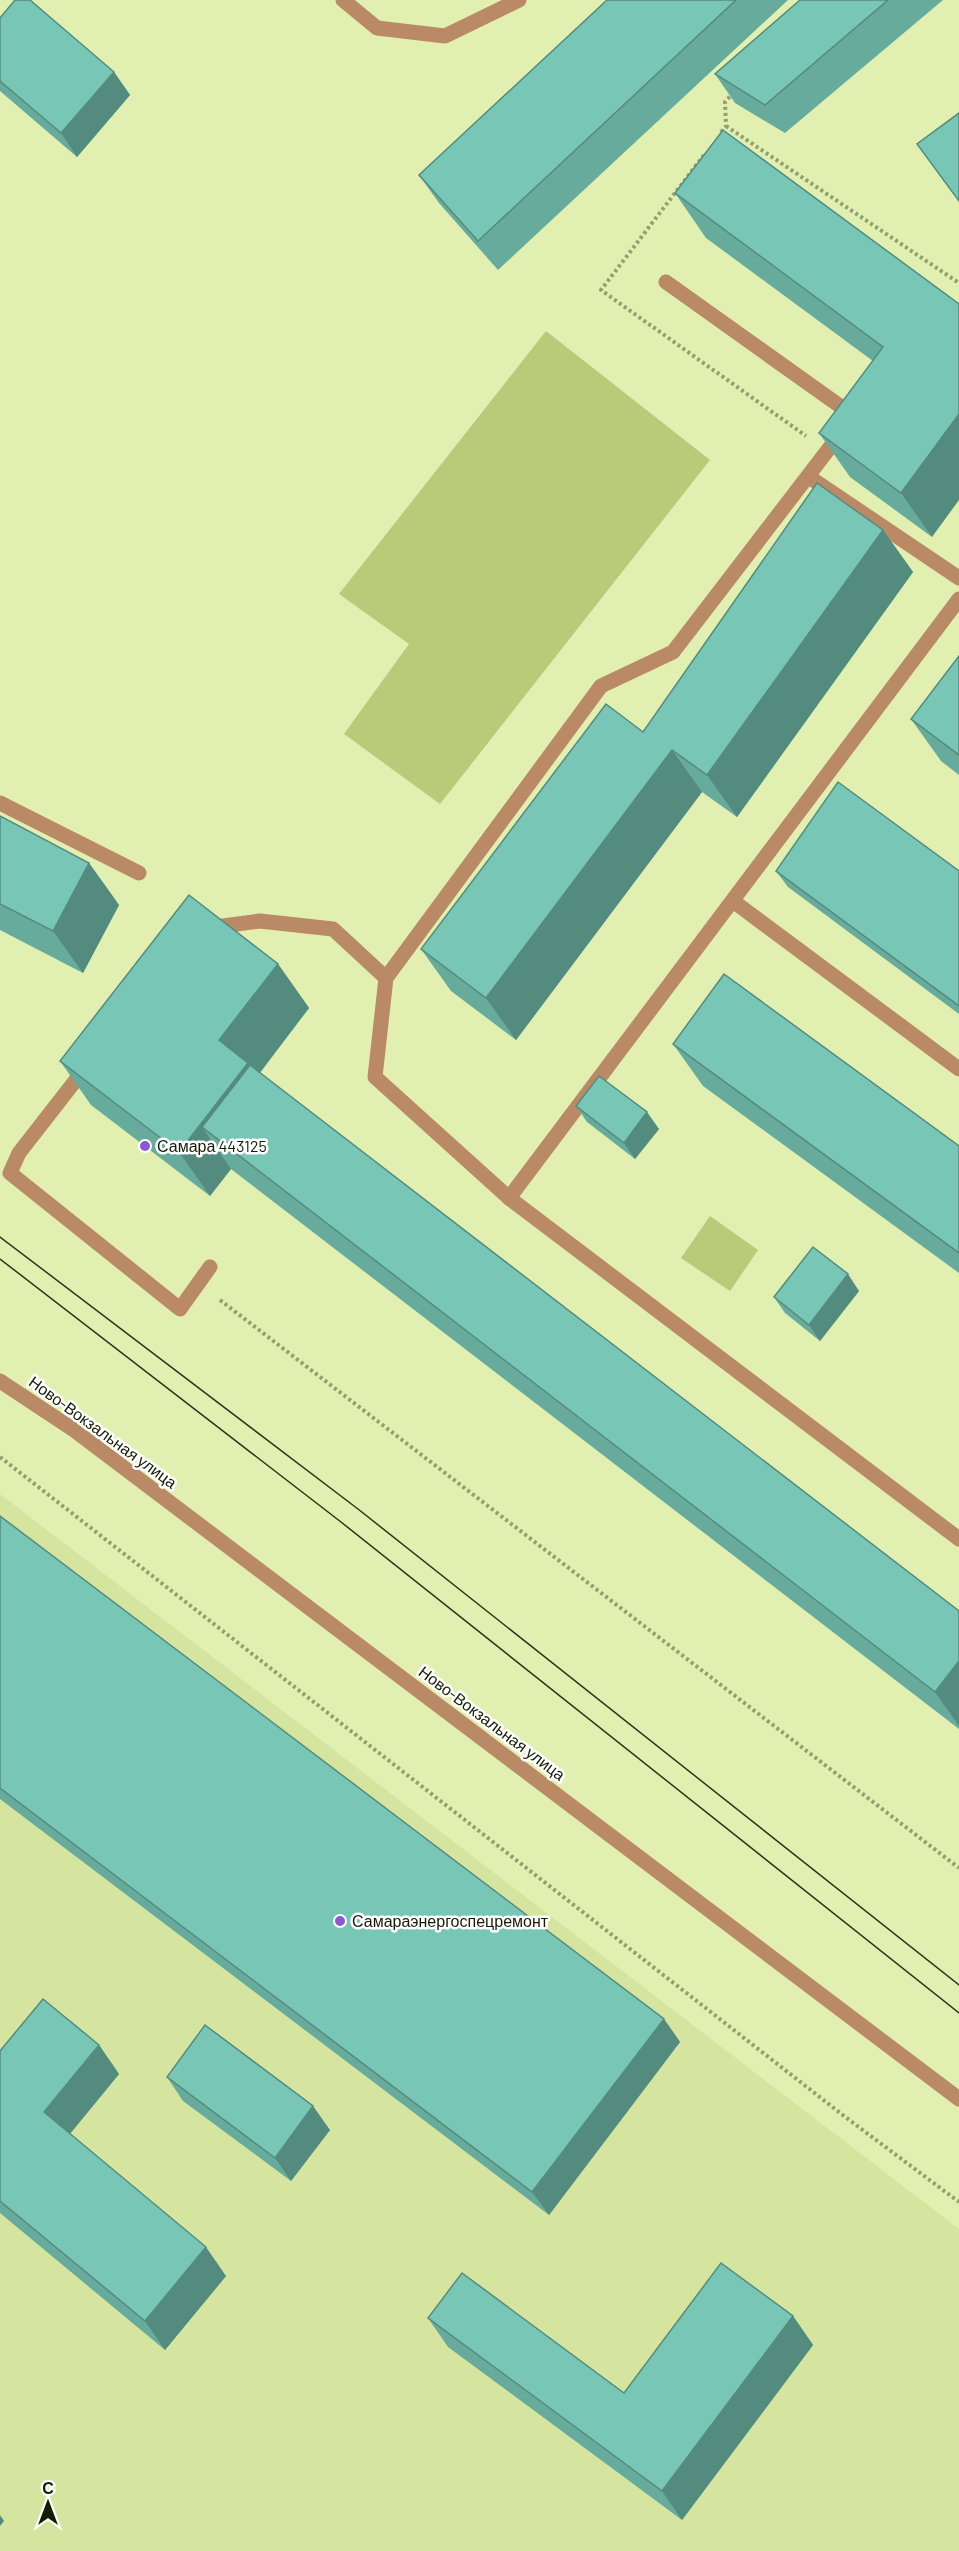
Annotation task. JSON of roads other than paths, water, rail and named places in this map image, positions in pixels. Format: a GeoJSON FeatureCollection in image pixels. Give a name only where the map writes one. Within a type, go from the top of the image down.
{"type":"FeatureCollection","features":[{"type":"Feature","properties":{"kind":"street"},"geometry":{"type":"LineString","coordinates":[[343,0],[377,28],[445,36],[519,0]]}},
{"type":"Feature","properties":{"kind":"street"},"geometry":{"type":"LineString","coordinates":[[666,282],[854,416],[673,652],[601,686],[386,978],[375,1077],[509,1198],[959,1539]]}},
{"type":"Feature","properties":{"kind":"street"},"geometry":{"type":"LineString","coordinates":[[809,477],[959,578]]}},
{"type":"Feature","properties":{"kind":"street"},"geometry":{"type":"LineString","coordinates":[[509,1198],[959,599]]}},
{"type":"Feature","properties":{"kind":"street"},"geometry":{"type":"LineString","coordinates":[[0,803],[139,873]]}},
{"type":"Feature","properties":{"kind":"street"},"geometry":{"type":"LineString","coordinates":[[733,901],[959,1069]]}},
{"type":"Feature","properties":{"kind":"street"},"geometry":{"type":"LineString","coordinates":[[192,930],[260,921],[333,929],[386,978]]}},
{"type":"Feature","properties":{"kind":"street"},"geometry":{"type":"LineString","coordinates":[[98,1051],[19,1153],[10,1173],[180,1309],[210,1267]]}},
{"type":"Feature","properties":{"kind":"street","name":"Ново-Вокзальная улица"},"geometry":{"type":"LineString","coordinates":[[0,1381],[74,1430],[959,2099]]}},
{"type":"Feature","properties":{"kind":"tram line"},"geometry":{"type":"LineString","coordinates":[[0,1237],[358,1509],[959,1985]]}},
{"type":"Feature","properties":{"kind":"tram line"},"geometry":{"type":"LineString","coordinates":[[0,1259],[341,1522],[959,2013]]}},
{"type":"Feature","properties":{"kind":"place","name":"Самара 443125"},"geometry":{"type":"Point","coordinates":[145,1146]}},
{"type":"Feature","properties":{"kind":"place","name":"Самараэнергоспецремонт"},"geometry":{"type":"Point","coordinates":[340,1921]}}]}
